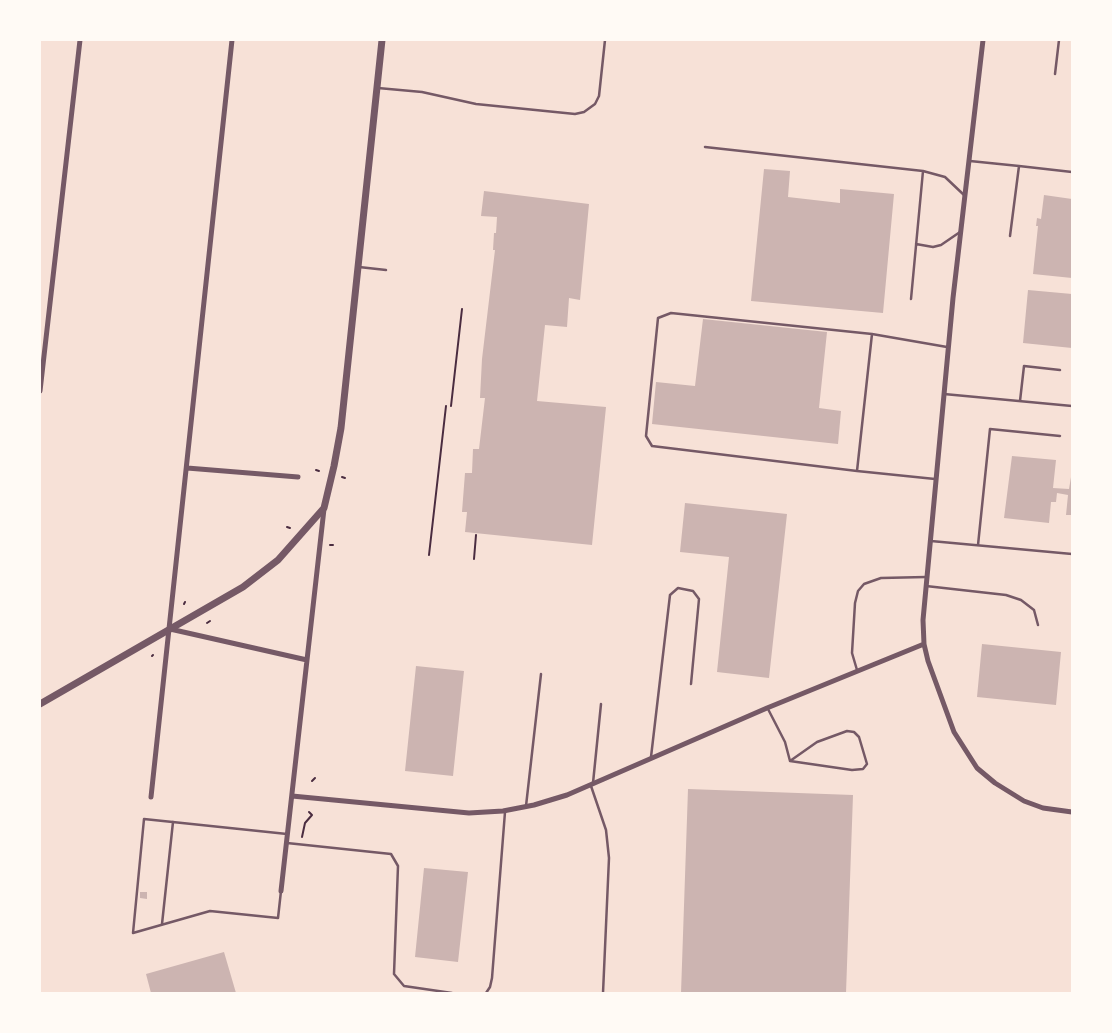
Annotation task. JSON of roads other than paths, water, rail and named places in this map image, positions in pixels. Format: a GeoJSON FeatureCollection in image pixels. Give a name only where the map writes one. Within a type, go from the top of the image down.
{"type":"FeatureCollection","features":[{"type":"Feature","properties":{"kind":"street"},"geometry":{"type":"LineString","coordinates":[[40,392],[80,40]]}},
{"type":"Feature","properties":{"kind":"street"},"geometry":{"type":"LineString","coordinates":[[151,797],[232,40]]}},
{"type":"Feature","properties":{"kind":"street"},"geometry":{"type":"LineString","coordinates":[[281,892],[324,508],[341,428],[382,40]]}},
{"type":"Feature","properties":{"kind":"street"},"geometry":{"type":"LineString","coordinates":[[983,40],[968,161],[944,394],[923,620],[924,644],[928,661],[954,732],[977,768],[995,783],[1024,801],[1043,808],[1072,812]]}},
{"type":"Feature","properties":{"kind":"street"},"geometry":{"type":"LineString","coordinates":[[187,468],[298,477]]}},
{"type":"Feature","properties":{"kind":"street"},"geometry":{"type":"LineString","coordinates":[[40,704],[243,587],[278,560],[324,508]]}},
{"type":"Feature","properties":{"kind":"street"},"geometry":{"type":"LineString","coordinates":[[169,629],[307,660]]}},
{"type":"Feature","properties":{"kind":"street"},"geometry":{"type":"LineString","coordinates":[[292,796],[469,812],[505,810],[526,806],[566,795],[768,708],[924,644]]}},
{"type":"Feature","properties":{"kind":"lane"},"geometry":{"type":"LineString","coordinates":[[377,88],[422,92],[476,104],[575,114],[584,112],[595,104],[599,96],[605,40]]}},
{"type":"Feature","properties":{"kind":"lane"},"geometry":{"type":"LineString","coordinates":[[1056,74],[1059,40]]}},
{"type":"Feature","properties":{"kind":"lane"},"geometry":{"type":"LineString","coordinates":[[705,147],[923,171],[945,177],[965,196]]}},
{"type":"Feature","properties":{"kind":"lane"},"geometry":{"type":"LineString","coordinates":[[968,161],[1072,172]]}},
{"type":"Feature","properties":{"kind":"lane"},"geometry":{"type":"LineString","coordinates":[[1010,236],[1019,166]]}},
{"type":"Feature","properties":{"kind":"lane"},"geometry":{"type":"LineString","coordinates":[[911,300],[923,171]]}},
{"type":"Feature","properties":{"kind":"lane"},"geometry":{"type":"LineString","coordinates":[[916,244],[933,247],[941,245],[961,231]]}},
{"type":"Feature","properties":{"kind":"lane"},"geometry":{"type":"LineString","coordinates":[[358,267],[386,270]]}},
{"type":"Feature","properties":{"kind":"lane"},"geometry":{"type":"LineString","coordinates":[[936,479],[652,446],[646,436],[658,318],[671,313],[872,334],[949,347]]}},
{"type":"Feature","properties":{"kind":"lane"},"geometry":{"type":"LineString","coordinates":[[857,471],[872,334]]}},
{"type":"Feature","properties":{"kind":"lane"},"geometry":{"type":"LineString","coordinates":[[1020,401],[1024,366],[1060,370]]}},
{"type":"Feature","properties":{"kind":"lane"},"geometry":{"type":"LineString","coordinates":[[944,394],[1072,406]]}},
{"type":"Feature","properties":{"kind":"lane"},"geometry":{"type":"LineString","coordinates":[[978,545],[990,429],[1060,436]]}},
{"type":"Feature","properties":{"kind":"lane"},"geometry":{"type":"LineString","coordinates":[[931,541],[1072,554]]}},
{"type":"Feature","properties":{"kind":"lane"},"geometry":{"type":"LineString","coordinates":[[858,671],[852,654],[855,603],[858,591],[864,584],[881,578],[927,577]]}},
{"type":"Feature","properties":{"kind":"lane"},"geometry":{"type":"LineString","coordinates":[[926,586],[1006,595],[1021,600],[1034,610],[1038,625]]}},
{"type":"Feature","properties":{"kind":"lane"},"geometry":{"type":"LineString","coordinates":[[651,758],[670,594],[678,588],[693,591],[699,599],[691,684]]}},
{"type":"Feature","properties":{"kind":"lane"},"geometry":{"type":"LineString","coordinates":[[526,806],[541,674]]}},
{"type":"Feature","properties":{"kind":"lane"},"geometry":{"type":"LineString","coordinates":[[601,704],[592,784],[606,830],[609,858],[603,993]]}},
{"type":"Feature","properties":{"kind":"lane"},"geometry":{"type":"LineString","coordinates":[[768,708],[785,742],[790,761]]}},
{"type":"Feature","properties":{"kind":"lane"},"geometry":{"type":"LineString","coordinates":[[847,731],[854,732],[859,738],[867,764],[863,769],[852,770],[790,761],[817,742],[847,731]]}},
{"type":"Feature","properties":{"kind":"lane"},"geometry":{"type":"LineString","coordinates":[[486,993],[492,978],[505,837],[505,810]]}},
{"type":"Feature","properties":{"kind":"lane"},"geometry":{"type":"LineString","coordinates":[[281,892],[278,918],[210,911],[133,933],[144,819],[288,834]]}},
{"type":"Feature","properties":{"kind":"lane"},"geometry":{"type":"LineString","coordinates":[[162,924],[173,822]]}},
{"type":"Feature","properties":{"kind":"lane"},"geometry":{"type":"LineString","coordinates":[[287,843],[391,854],[396,859],[398,866],[394,974],[404,986],[452,993]]}}]}
